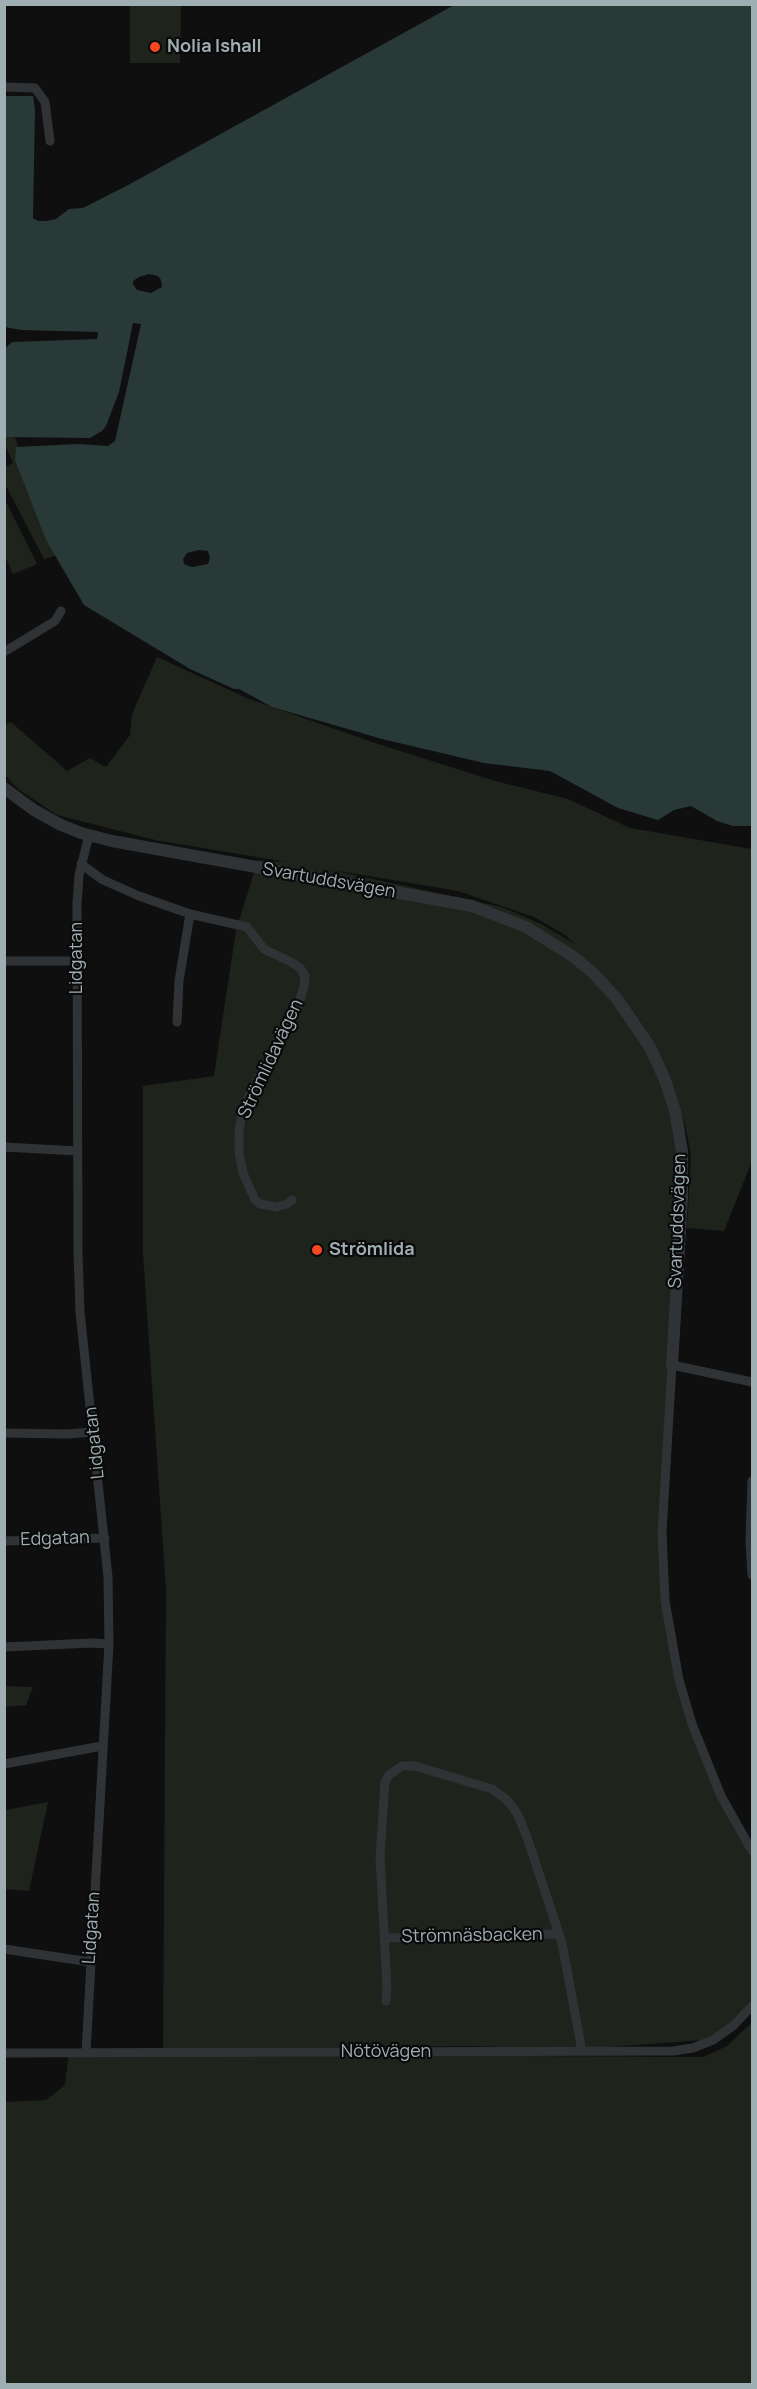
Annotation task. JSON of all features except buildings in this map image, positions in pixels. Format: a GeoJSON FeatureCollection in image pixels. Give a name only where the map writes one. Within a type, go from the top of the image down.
{"type":"FeatureCollection","features":[{"type":"Feature","properties":{"kind":"street"},"geometry":{"type":"LineString","coordinates":[[4,87],[35,88],[45,102],[50,141]]}},
{"type":"Feature","properties":{"kind":"street"},"geometry":{"type":"LineString","coordinates":[[4,652],[55,621],[61,611]]}},
{"type":"Feature","properties":{"kind":"street","name":"Svartuddsvägen"},"geometry":{"type":"LineString","coordinates":[[4,788],[34,810],[59,824],[89,835],[155,850],[472,906],[526,927],[574,957],[594,974],[617,999],[650,1047],[665,1080],[675,1111],[682,1151],[682,1198],[662,1532],[669,1635],[679,1680],[704,1755],[722,1798],[753,1851]]}},
{"type":"Feature","properties":{"kind":"street","name":"Lidgatan"},"geometry":{"type":"LineString","coordinates":[[86,2052],[109,1644],[105,1538],[80,1312],[76,1151],[77,904],[81,864],[89,835]]}},
{"type":"Feature","properties":{"kind":"street","name":"Strömlidavägen"},"geometry":{"type":"LineString","coordinates":[[81,864],[112,884],[139,896],[190,914],[247,927],[264,949],[300,968],[305,976],[298,1005],[251,1092],[238,1130],[243,1173],[255,1200],[260,1204],[276,1207],[292,1200]]}},
{"type":"Feature","properties":{"kind":"street"},"geometry":{"type":"LineString","coordinates":[[177,1022],[179,981],[190,914]]}},
{"type":"Feature","properties":{"kind":"street"},"geometry":{"type":"LineString","coordinates":[[4,961],[77,961]]}},
{"type":"Feature","properties":{"kind":"street"},"geometry":{"type":"LineString","coordinates":[[4,1147],[76,1151]]}},
{"type":"Feature","properties":{"kind":"street"},"geometry":{"type":"LineString","coordinates":[[672,1365],[753,1382]]}},
{"type":"Feature","properties":{"kind":"street"},"geometry":{"type":"LineString","coordinates":[[4,1434],[93,1432]]}},
{"type":"Feature","properties":{"kind":"street"},"geometry":{"type":"LineString","coordinates":[[753,1481],[750,1541],[753,1575]]}},
{"type":"Feature","properties":{"kind":"street","name":"Edgatan"},"geometry":{"type":"LineString","coordinates":[[4,1541],[105,1538]]}},
{"type":"Feature","properties":{"kind":"street"},"geometry":{"type":"LineString","coordinates":[[4,1647],[109,1644]]}},
{"type":"Feature","properties":{"kind":"street"},"geometry":{"type":"LineString","coordinates":[[4,1764],[102,1746]]}},
{"type":"Feature","properties":{"kind":"street","name":"Strömnäsbacken"},"geometry":{"type":"LineString","coordinates":[[386,2001],[380,1857],[385,1782],[397,1769],[408,1766],[492,1789],[507,1800],[521,1820],[565,1954],[582,2051]]}},
{"type":"Feature","properties":{"kind":"street","name":"Strömnäsbacken"},"geometry":{"type":"LineString","coordinates":[[385,1938],[559,1934]]}},
{"type":"Feature","properties":{"kind":"street"},"geometry":{"type":"LineString","coordinates":[[4,1949],[90,1962]]}},
{"type":"Feature","properties":{"kind":"street","name":"Nötövägen"},"geometry":{"type":"LineString","coordinates":[[4,2053],[673,2051],[693,2048],[723,2034],[753,2007]]}},
{"type":"Feature","properties":{"kind":"shaded area"},"geometry":{"type":"Polygon","coordinates":[[[456,4],[752,5],[752,826],[733,826],[717,821],[691,806],[674,810],[658,820],[618,808],[550,771],[484,763],[382,739],[272,707],[239,689],[234,689],[190,669],[84,605],[46,540],[15,460],[16,447],[78,444],[108,446],[115,441],[141,324],[133,323],[119,392],[102,431],[90,438],[5,437],[5,348],[12,342],[97,339],[98,332],[21,330],[5,327],[5,96],[33,96],[35,109],[33,218],[38,221],[56,219],[69,209],[83,208],[456,4]],[[149,274],[133,281],[137,290],[151,293],[162,287],[158,276],[149,274]],[[199,550],[187,553],[183,559],[184,564],[192,567],[208,564],[210,558],[208,551],[199,550]]]}},
{"type":"Feature","properties":{"kind":"shaded area","name":"Nolia Ishall"},"geometry":{"type":"Polygon","coordinates":[[[130,5],[181,5],[180,63],[130,63],[130,5]]]}},
{"type":"Feature","properties":{"kind":"shaded area"},"geometry":{"type":"Polygon","coordinates":[[[4,428],[15,437],[22,461],[61,554],[44,559],[5,484],[5,467],[13,463],[5,445],[4,428]]]}},
{"type":"Feature","properties":{"kind":"shaded area"},"geometry":{"type":"Polygon","coordinates":[[[5,500],[37,564],[13,574],[5,556],[5,500]]]}},
{"type":"Feature","properties":{"kind":"shaded area"},"geometry":{"type":"Polygon","coordinates":[[[157,657],[249,699],[375,743],[495,781],[568,799],[630,828],[752,849],[752,1161],[724,1231],[687,1228],[691,1155],[683,1114],[685,1129],[681,1159],[662,1506],[665,1614],[707,1763],[752,1845],[752,2004],[718,2035],[702,2040],[583,2049],[465,2046],[163,2049],[166,1590],[143,1254],[143,1086],[214,1076],[236,930],[258,860],[287,862],[155,840],[57,815],[18,789],[5,775],[4,725],[11,722],[67,771],[90,758],[106,767],[130,735],[132,714],[157,657]],[[327,869],[502,907],[541,924],[575,944],[565,935],[534,917],[458,891],[327,869]]]}},
{"type":"Feature","properties":{"kind":"shaded area"},"geometry":{"type":"Polygon","coordinates":[[[5,1686],[33,1687],[26,1705],[5,1707],[5,1686]]]}},
{"type":"Feature","properties":{"kind":"shaded area"},"geometry":{"type":"Polygon","coordinates":[[[48,1802],[29,1891],[5,1889],[5,1810],[48,1802]]]}},
{"type":"Feature","properties":{"kind":"shaded area"},"geometry":{"type":"Polygon","coordinates":[[[752,2022],[752,2384],[5,2384],[4,2102],[46,2100],[65,2085],[69,2050],[174,2054],[703,2057],[727,2046],[752,2022]]]}},
{"type":"Feature","properties":{"kind":"place","name":"Nolia Ishall"},"geometry":{"type":"Point","coordinates":[155,47]}},
{"type":"Feature","properties":{"kind":"place","name":"Strömlida"},"geometry":{"type":"Point","coordinates":[317,1250]}}]}
